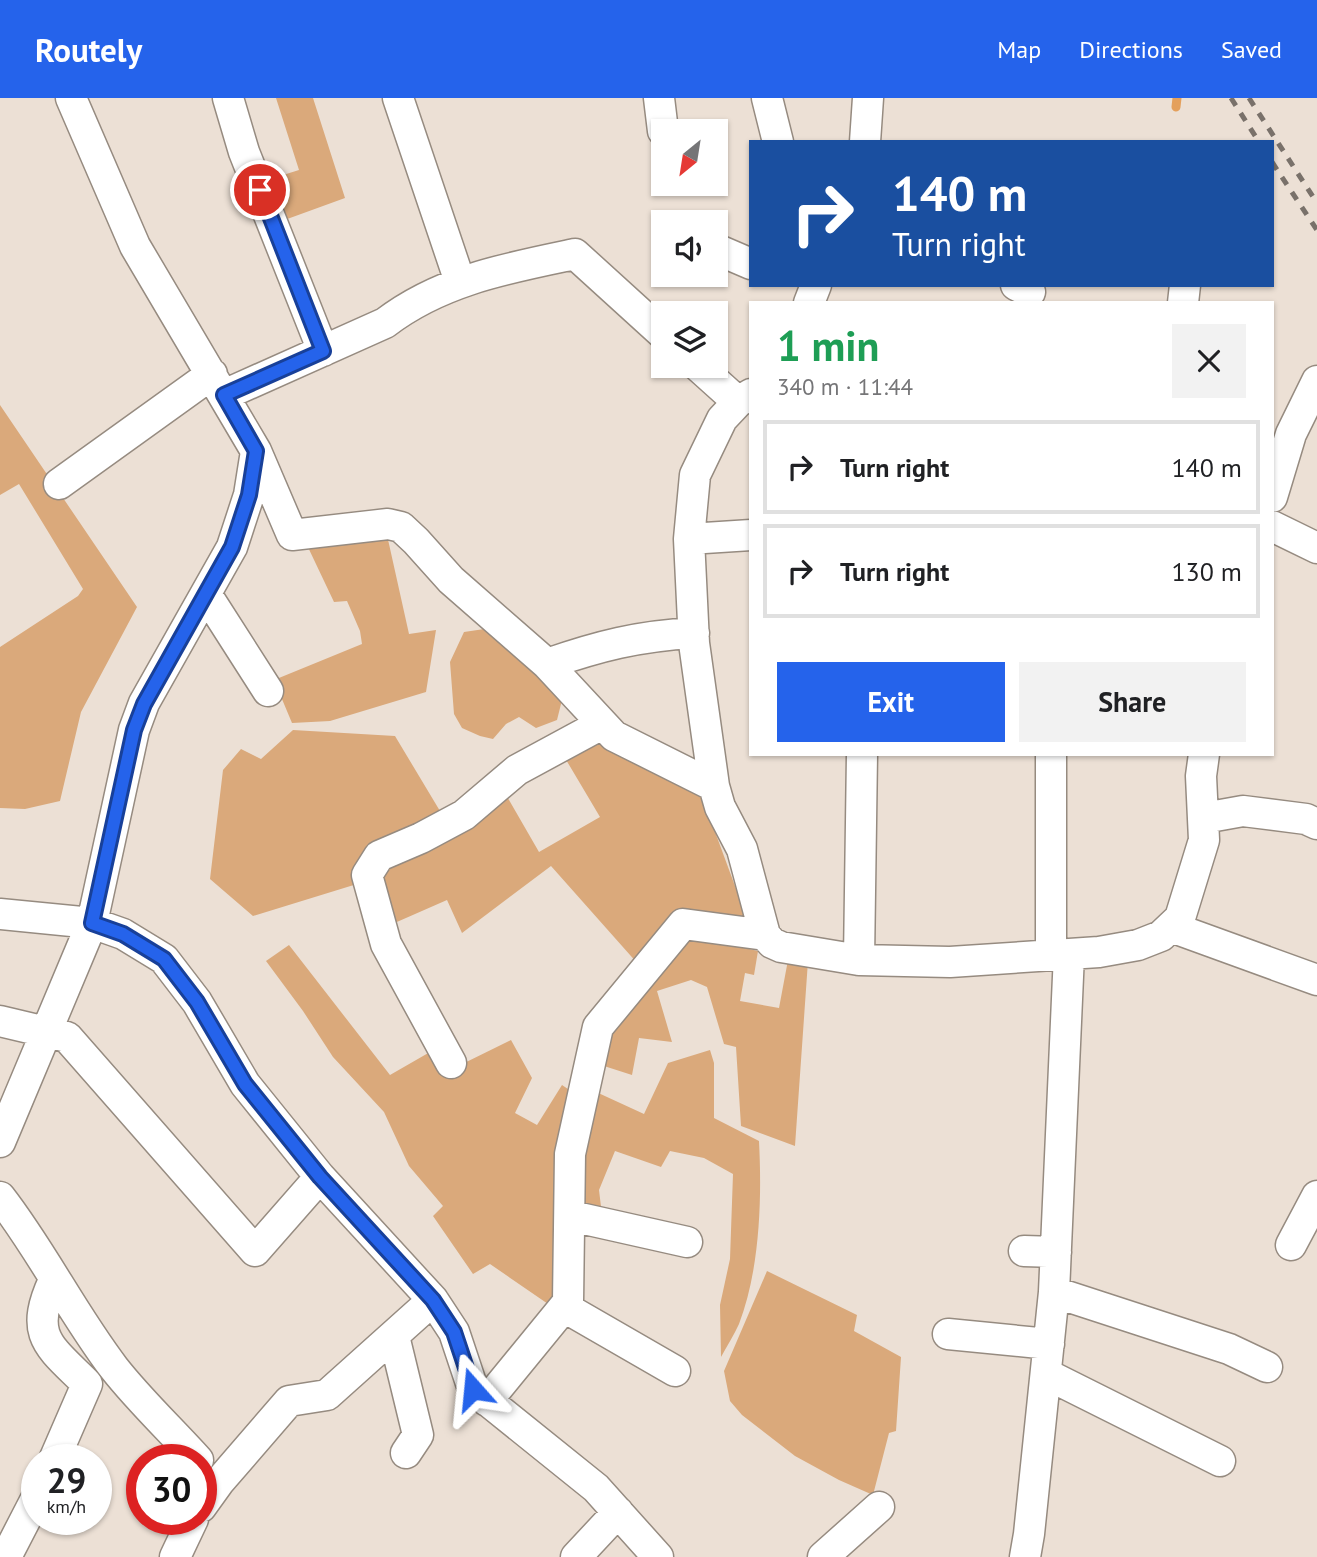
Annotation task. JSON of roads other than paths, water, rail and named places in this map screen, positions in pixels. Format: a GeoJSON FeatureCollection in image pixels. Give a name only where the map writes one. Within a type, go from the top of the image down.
{"type":"FeatureCollection","features":[{"type":"Feature","properties":{"kind":"street"},"geometry":{"type":"LineString","coordinates":[[71,98],[135,246],[256,451],[292,535],[388,524],[401,527],[451,580],[547,664],[614,736],[714,786]]}},
{"type":"Feature","properties":{"kind":"street"},"geometry":{"type":"LineString","coordinates":[[228,98],[244,152],[323,351]]}},
{"type":"Feature","properties":{"kind":"street"},"geometry":{"type":"LineString","coordinates":[[398,98],[460,282]]}},
{"type":"Feature","properties":{"kind":"street"},"geometry":{"type":"LineString","coordinates":[[659,98],[662,119]]}},
{"type":"Feature","properties":{"kind":"street"},"geometry":{"type":"LineString","coordinates":[[767,98],[778,140]]}},
{"type":"Feature","properties":{"kind":"street"},"geometry":{"type":"LineString","coordinates":[[864,140],[868,98]]}},
{"type":"Feature","properties":{"kind":"street"},"geometry":{"type":"LineString","coordinates":[[59,484],[218,385],[323,351],[386,323],[404,309],[460,282],[501,269],[575,254],[651,323]]}},
{"type":"Feature","properties":{"kind":"street"},"geometry":{"type":"LineString","coordinates":[[728,254],[749,263]]}},
{"type":"Feature","properties":{"kind":"street"},"geometry":{"type":"LineString","coordinates":[[716,378],[745,398],[722,419],[695,475],[689,539],[694,633],[714,786],[720,807],[743,849],[765,935],[772,943],[781,947],[859,960],[950,962],[1138,945],[1161,936],[1180,918],[1204,841],[1200,776],[1204,756]]}},
{"type":"Feature","properties":{"kind":"street"},"geometry":{"type":"LineString","coordinates":[[1274,489],[1291,434],[1317,382]]}},
{"type":"Feature","properties":{"kind":"street"},"geometry":{"type":"LineString","coordinates":[[0,1142],[92,923],[134,730],[144,704],[232,547],[249,495],[256,451]]}},
{"type":"Feature","properties":{"kind":"street"},"geometry":{"type":"LineString","coordinates":[[1274,527],[1317,548]]}},
{"type":"Feature","properties":{"kind":"street"},"geometry":{"type":"LineString","coordinates":[[689,539],[749,535]]}},
{"type":"Feature","properties":{"kind":"street"},"geometry":{"type":"LineString","coordinates":[[206,594],[268,691]]}},
{"type":"Feature","properties":{"kind":"street"},"geometry":{"type":"LineString","coordinates":[[547,664],[604,645],[658,635],[694,633]]}},
{"type":"Feature","properties":{"kind":"street"},"geometry":{"type":"LineString","coordinates":[[451,1063],[386,944],[367,875],[379,856],[464,815],[517,770],[602,724]]}},
{"type":"Feature","properties":{"kind":"street"},"geometry":{"type":"LineString","coordinates":[[859,960],[863,756]]}},
{"type":"Feature","properties":{"kind":"street"},"geometry":{"type":"LineString","coordinates":[[1025,1557],[1030,1534],[1056,1252],[1060,954],[1051,756]]}},
{"type":"Feature","properties":{"kind":"street"},"geometry":{"type":"LineString","coordinates":[[1204,818],[1243,811],[1306,819],[1317,824]]}},
{"type":"Feature","properties":{"kind":"street"},"geometry":{"type":"LineString","coordinates":[[0,914],[92,923],[123,934],[164,959],[197,1002],[245,1084],[320,1177],[433,1300],[454,1332],[473,1389],[596,1488],[658,1557]]}},
{"type":"Feature","properties":{"kind":"street"},"geometry":{"type":"LineString","coordinates":[[487,1401],[568,1302],[570,1154],[598,1027],[683,924],[765,935]]}},
{"type":"Feature","properties":{"kind":"street"},"geometry":{"type":"LineString","coordinates":[[1171,927],[1317,981]]}},
{"type":"Feature","properties":{"kind":"street"},"geometry":{"type":"LineString","coordinates":[[0,1021],[67,1037],[255,1251],[320,1177]]}},
{"type":"Feature","properties":{"kind":"street"},"geometry":{"type":"LineString","coordinates":[[1291,1245],[1317,1196]]}},
{"type":"Feature","properties":{"kind":"street"},"geometry":{"type":"LineString","coordinates":[[0,1197],[28,1233],[54,1280],[115,1369],[184,1444]]}},
{"type":"Feature","properties":{"kind":"street"},"geometry":{"type":"LineString","coordinates":[[571,1216],[687,1242]]}},
{"type":"Feature","properties":{"kind":"street"},"geometry":{"type":"LineString","coordinates":[[1024,1251],[1056,1252]]}},
{"type":"Feature","properties":{"kind":"street"},"geometry":{"type":"LineString","coordinates":[[54,1280],[44,1301],[41,1325],[49,1346],[87,1384],[61,1444]]}},
{"type":"Feature","properties":{"kind":"street"},"geometry":{"type":"LineString","coordinates":[[1054,1293],[1229,1349],[1267,1367]]}},
{"type":"Feature","properties":{"kind":"street"},"geometry":{"type":"LineString","coordinates":[[217,1459],[289,1401],[327,1395],[433,1300]]}},
{"type":"Feature","properties":{"kind":"street"},"geometry":{"type":"LineString","coordinates":[[564,1307],[675,1371]]}},
{"type":"Feature","properties":{"kind":"street"},"geometry":{"type":"LineString","coordinates":[[948,1334],[1049,1344]]}},
{"type":"Feature","properties":{"kind":"street"},"geometry":{"type":"LineString","coordinates":[[394,1336],[418,1435],[406,1453]]}},
{"type":"Feature","properties":{"kind":"street"},"geometry":{"type":"LineString","coordinates":[[1046,1374],[1220,1461]]}},
{"type":"Feature","properties":{"kind":"street"},"geometry":{"type":"LineString","coordinates":[[823,1557],[879,1507]]}},
{"type":"Feature","properties":{"kind":"street"},"geometry":{"type":"LineString","coordinates":[[576,1557],[618,1512]]}},
{"type":"Feature","properties":{"kind":"street"},"geometry":{"type":"LineString","coordinates":[[6,1557],[21,1528]]}},
{"type":"Feature","properties":{"kind":"street"},"geometry":{"type":"LineString","coordinates":[[175,1557],[185,1535]]}},
{"type":"Feature","properties":{"kind":"waterway"},"geometry":{"type":"LineString","coordinates":[[1176,107],[1177,98]]}},
{"type":"Feature","properties":{"kind":"railway"},"geometry":{"type":"LineString","coordinates":[[1231,98],[1258,140]]}},
{"type":"Feature","properties":{"kind":"railway"},"geometry":{"type":"LineString","coordinates":[[1249,98],[1317,203]]}},
{"type":"Feature","properties":{"kind":"railway"},"geometry":{"type":"LineString","coordinates":[[1274,165],[1317,230]]}}]}
